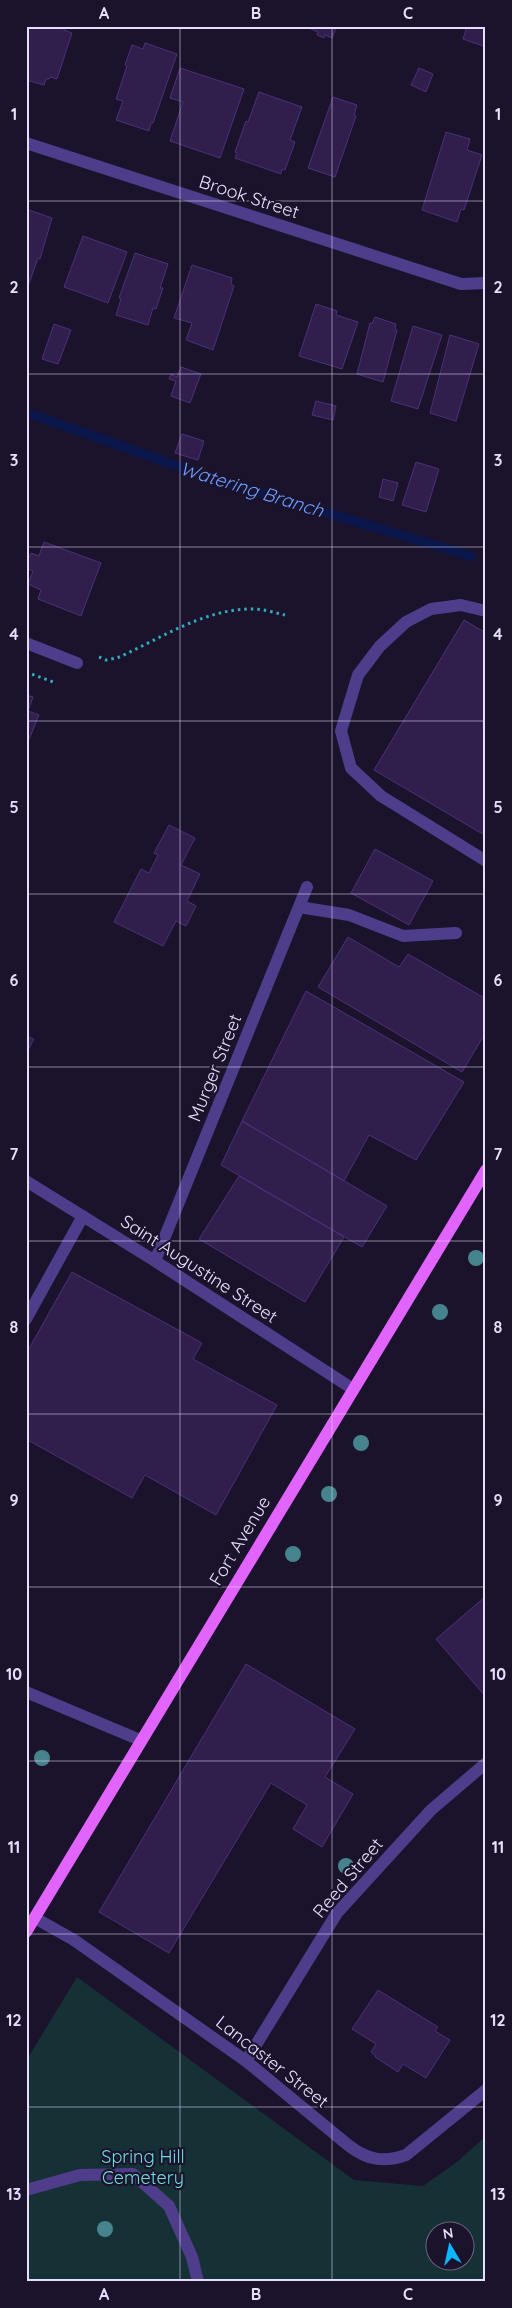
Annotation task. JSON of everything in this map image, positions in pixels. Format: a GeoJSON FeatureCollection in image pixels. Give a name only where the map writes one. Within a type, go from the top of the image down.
{"type":"FeatureCollection","features":[{"type":"Feature","properties":{"kind":"main road","name":"Fort Avenue"},"geometry":{"type":"LineString","coordinates":[[26,1932],[140,1740],[486,1170]]}},
{"type":"Feature","properties":{"kind":"street","name":"Brook Street"},"geometry":{"type":"LineString","coordinates":[[26,143],[460,284],[486,283]]}},
{"type":"Feature","properties":{"kind":"street"},"geometry":{"type":"LineString","coordinates":[[486,611],[461,605],[438,608],[431,609],[406,622],[380,646],[358,675],[341,731],[351,768],[381,796],[486,861]]}},
{"type":"Feature","properties":{"kind":"street"},"geometry":{"type":"LineString","coordinates":[[26,643],[77,663]]}},
{"type":"Feature","properties":{"kind":"street","name":"Murger Street"},"geometry":{"type":"LineString","coordinates":[[155,1261],[307,887]]}},
{"type":"Feature","properties":{"kind":"street"},"geometry":{"type":"LineString","coordinates":[[299,907],[349,915],[403,936],[456,933]]}},
{"type":"Feature","properties":{"kind":"street","name":"Saint Augustine Street"},"geometry":{"type":"LineString","coordinates":[[26,1181],[155,1261],[353,1389]]}},
{"type":"Feature","properties":{"kind":"street"},"geometry":{"type":"LineString","coordinates":[[26,1319],[83,1216]]}},
{"type":"Feature","properties":{"kind":"street"},"geometry":{"type":"LineString","coordinates":[[26,1692],[140,1740]]}},
{"type":"Feature","properties":{"kind":"street","name":"Reed Street"},"geometry":{"type":"LineString","coordinates":[[246,2061],[337,1913],[431,1810],[486,1763]]}},
{"type":"Feature","properties":{"kind":"street","name":"Lancaster Street"},"geometry":{"type":"LineString","coordinates":[[35,1918],[74,1940],[246,2061],[359,2154],[370,2158],[395,2159],[406,2155],[486,2090]]}},
{"type":"Feature","properties":{"kind":"street"},"geometry":{"type":"LineString","coordinates":[[26,2190],[80,2175],[133,2174],[169,2206],[192,2257],[198,2282]]}},
{"type":"Feature","properties":{"kind":"path"},"geometry":{"type":"LineString","coordinates":[[96,655],[106,660],[117,658],[174,630],[225,613],[254,609],[285,615]]}},
{"type":"Feature","properties":{"kind":"path"},"geometry":{"type":"LineString","coordinates":[[26,672],[56,683]]}},
{"type":"Feature","properties":{"kind":"green space","name":"Spring Hill Cemetery"},"geometry":{"type":"Polygon","coordinates":[[[77,1977],[354,2180],[423,2186],[457,2162],[486,2136],[486,2282],[26,2282],[26,2061],[77,1977]]]}},
{"type":"Feature","properties":{"kind":"building"},"geometry":{"type":"Polygon","coordinates":[[[26,26],[66,26],[64,30],[72,33],[57,79],[50,77],[46,79],[44,85],[26,80],[26,26]]]}},
{"type":"Feature","properties":{"kind":"building"},"geometry":{"type":"Polygon","coordinates":[[[312,26],[337,26],[332,38],[325,35],[324,38],[317,35],[318,32],[311,29],[312,26]]]}},
{"type":"Feature","properties":{"kind":"building"},"geometry":{"type":"Polygon","coordinates":[[[467,26],[486,26],[486,47],[463,39],[467,26]]]}},
{"type":"Feature","properties":{"kind":"building"},"geometry":{"type":"Polygon","coordinates":[[[145,43],[177,54],[149,131],[116,120],[123,101],[116,99],[132,45],[143,49],[145,43]]]}},
{"type":"Feature","properties":{"kind":"building"},"geometry":{"type":"Polygon","coordinates":[[[180,68],[244,89],[220,158],[170,141],[183,102],[170,98],[180,68]]]}},
{"type":"Feature","properties":{"kind":"building"},"geometry":{"type":"Polygon","coordinates":[[[419,68],[433,74],[426,92],[411,85],[419,68]]]}},
{"type":"Feature","properties":{"kind":"building"},"geometry":{"type":"Polygon","coordinates":[[[259,92],[302,107],[290,140],[295,142],[285,170],[282,169],[281,174],[235,158],[237,153],[235,152],[246,121],[248,122],[259,92]]]}},
{"type":"Feature","properties":{"kind":"building"},"geometry":{"type":"Polygon","coordinates":[[[333,97],[357,105],[354,115],[356,116],[335,177],[308,168],[333,97]]]}},
{"type":"Feature","properties":{"kind":"building"},"geometry":{"type":"Polygon","coordinates":[[[446,132],[470,139],[467,150],[482,155],[464,210],[461,209],[457,222],[422,210],[446,132]]]}},
{"type":"Feature","properties":{"kind":"building"},"geometry":{"type":"Polygon","coordinates":[[[26,209],[52,218],[40,259],[38,258],[26,292],[26,209]]]}},
{"type":"Feature","properties":{"kind":"building"},"geometry":{"type":"Polygon","coordinates":[[[83,236],[127,252],[108,303],[64,287],[83,236]]]}},
{"type":"Feature","properties":{"kind":"building"},"geometry":{"type":"Polygon","coordinates":[[[135,253],[168,264],[160,288],[163,288],[156,309],[153,308],[148,325],[116,315],[121,299],[119,298],[135,253]]]}},
{"type":"Feature","properties":{"kind":"building"},"geometry":{"type":"Polygon","coordinates":[[[192,265],[232,278],[231,284],[234,286],[213,350],[186,340],[192,323],[174,318],[192,265]]]}},
{"type":"Feature","properties":{"kind":"building"},"geometry":{"type":"Polygon","coordinates":[[[316,304],[337,311],[336,315],[358,322],[342,369],[299,356],[316,304]]]}},
{"type":"Feature","properties":{"kind":"building"},"geometry":{"type":"Polygon","coordinates":[[[375,317],[396,324],[395,329],[397,330],[383,382],[357,374],[370,323],[372,324],[375,317]]]}},
{"type":"Feature","properties":{"kind":"building"},"geometry":{"type":"Polygon","coordinates":[[[54,324],[71,330],[58,364],[42,359],[54,324]]]}},
{"type":"Feature","properties":{"kind":"building"},"geometry":{"type":"Polygon","coordinates":[[[413,326],[442,335],[418,409],[391,401],[413,326]]]}},
{"type":"Feature","properties":{"kind":"building"},"geometry":{"type":"Polygon","coordinates":[[[450,335],[479,344],[456,421],[430,413],[450,335]]]}},
{"type":"Feature","properties":{"kind":"building"},"geometry":{"type":"Polygon","coordinates":[[[181,367],[201,374],[190,403],[171,396],[176,381],[169,379],[171,374],[177,377],[181,367]]]}},
{"type":"Feature","properties":{"kind":"building"},"geometry":{"type":"Polygon","coordinates":[[[316,401],[336,406],[333,420],[312,415],[316,401]]]}},
{"type":"Feature","properties":{"kind":"building"},"geometry":{"type":"Polygon","coordinates":[[[182,434],[204,441],[198,460],[175,453],[182,434]]]}},
{"type":"Feature","properties":{"kind":"building"},"geometry":{"type":"Polygon","coordinates":[[[416,462],[439,469],[426,512],[402,505],[416,462]]]}},
{"type":"Feature","properties":{"kind":"building"},"geometry":{"type":"Polygon","coordinates":[[[383,479],[398,483],[393,501],[379,497],[383,479]]]}},
{"type":"Feature","properties":{"kind":"building"},"geometry":{"type":"Polygon","coordinates":[[[44,542],[101,563],[81,616],[38,599],[41,590],[28,584],[33,571],[26,568],[26,565],[31,553],[39,556],[44,542]]]}},
{"type":"Feature","properties":{"kind":"building"},"geometry":{"type":"Polygon","coordinates":[[[464,620],[486,633],[486,836],[374,770],[464,620]]]}},
{"type":"Feature","properties":{"kind":"building"},"geometry":{"type":"Polygon","coordinates":[[[26,695],[33,697],[28,711],[39,715],[26,747],[26,695]]]}},
{"type":"Feature","properties":{"kind":"building"},"geometry":{"type":"Polygon","coordinates":[[[169,825],[195,838],[181,865],[200,874],[187,901],[196,906],[186,926],[176,921],[163,946],[114,922],[141,869],[149,873],[158,855],[154,853],[169,825]]]}},
{"type":"Feature","properties":{"kind":"building"},"geometry":{"type":"Polygon","coordinates":[[[375,849],[433,881],[409,925],[351,893],[375,849]]]}},
{"type":"Feature","properties":{"kind":"building"},"geometry":{"type":"Polygon","coordinates":[[[348,937],[399,967],[408,954],[486,999],[486,1032],[462,1072],[318,987],[348,937]]]}},
{"type":"Feature","properties":{"kind":"building"},"geometry":{"type":"Polygon","coordinates":[[[306,991],[464,1082],[416,1160],[369,1135],[344,1181],[242,1121],[306,991]]]}},
{"type":"Feature","properties":{"kind":"building"},"geometry":{"type":"Polygon","coordinates":[[[26,1036],[34,1039],[26,1054],[26,1036]]]}},
{"type":"Feature","properties":{"kind":"building"},"geometry":{"type":"Polygon","coordinates":[[[242,1121],[387,1206],[362,1247],[221,1165],[242,1121]]]}},
{"type":"Feature","properties":{"kind":"building"},"geometry":{"type":"Polygon","coordinates":[[[239,1176],[344,1237],[305,1302],[199,1239],[239,1176]]]}},
{"type":"Feature","properties":{"kind":"building"},"geometry":{"type":"Polygon","coordinates":[[[72,1272],[202,1343],[193,1359],[277,1405],[216,1515],[145,1475],[132,1498],[26,1439],[26,1354],[72,1272]]]}},
{"type":"Feature","properties":{"kind":"building"},"geometry":{"type":"Polygon","coordinates":[[[486,1596],[486,1697],[436,1639],[486,1596]]]}},
{"type":"Feature","properties":{"kind":"building"},"geometry":{"type":"Polygon","coordinates":[[[246,1664],[355,1729],[325,1777],[353,1794],[322,1847],[293,1829],[307,1805],[271,1783],[169,1953],[99,1912],[246,1664]]]}},
{"type":"Feature","properties":{"kind":"building"},"geometry":{"type":"Polygon","coordinates":[[[378,1990],[438,2027],[435,2031],[450,2040],[426,2078],[403,2064],[398,2072],[375,2057],[371,2052],[376,2044],[352,2029],[378,1990]]]}},
{"type":"Feature","properties":{"kind":"waterway","name":"Watering Branch"},"geometry":{"type":"LineString","coordinates":[[34,415],[211,478],[471,556]]}}]}
